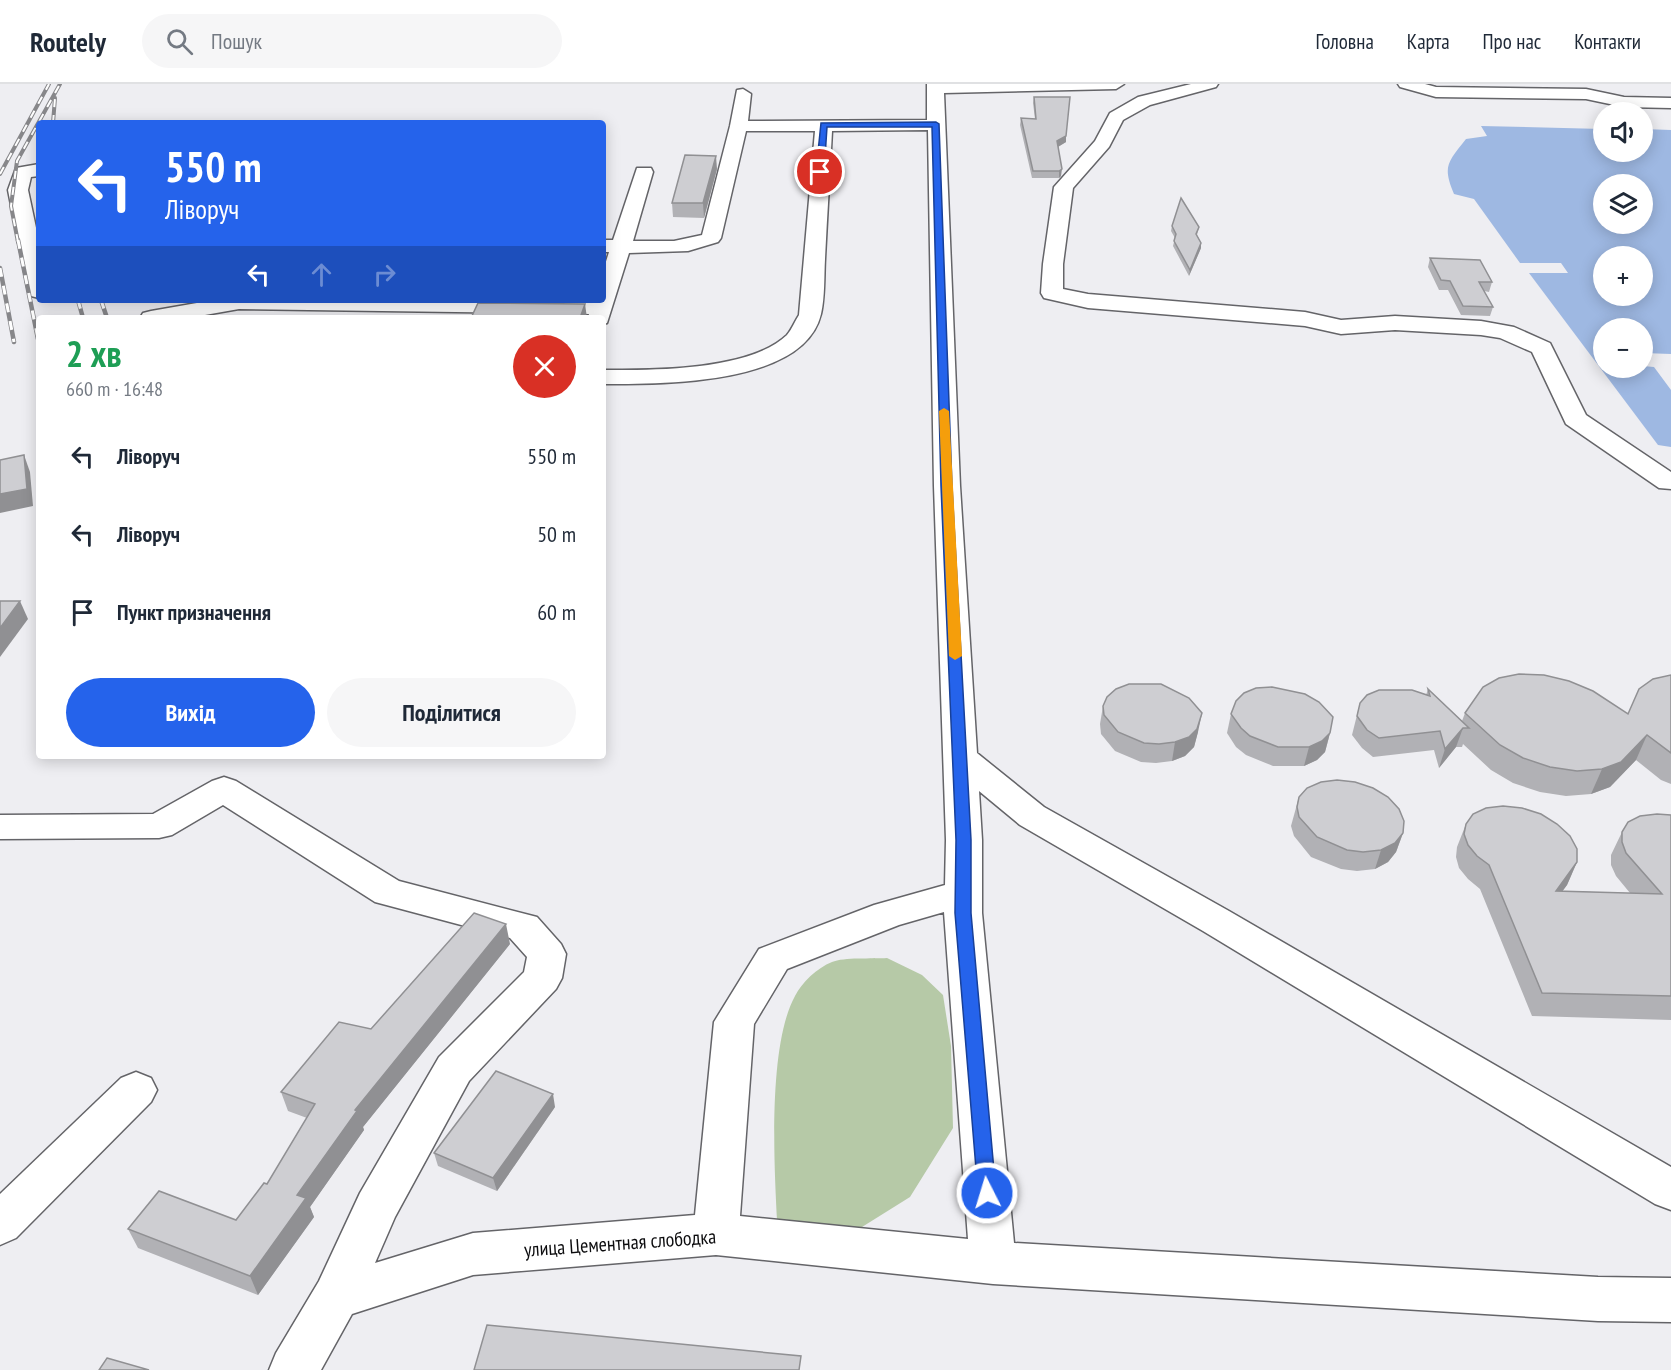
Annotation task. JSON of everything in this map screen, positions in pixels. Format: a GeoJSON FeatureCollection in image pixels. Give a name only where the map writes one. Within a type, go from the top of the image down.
{"type":"FeatureCollection","features":[{"type":"Feature","properties":{"kind":"street"},"geometry":{"type":"LineString","coordinates":[[993,1263],[963,893],[964,840],[947,486],[935,86],[1116,84]]}},
{"type":"Feature","properties":{"kind":"street"},"geometry":{"type":"LineString","coordinates":[[1210,84],[1144,101],[1116,117],[1103,143],[1064,187],[1053,264],[1052,293],[1088,301],[1305,319],[1341,327],[1395,324],[1506,332],[1542,348],[1575,419],[1668,482]]}},
{"type":"Feature","properties":{"kind":"street"},"geometry":{"type":"LineString","coordinates":[[1406,84],[1436,92],[1586,94],[1623,102],[1671,103]]}},
{"type":"Feature","properties":{"kind":"street"},"geometry":{"type":"LineString","coordinates":[[613,246],[687,246],[702,243],[711,238],[739,126],[743,94]]}},
{"type":"Feature","properties":{"kind":"street"},"geometry":{"type":"LineString","coordinates":[[739,126],[936,124]]}},
{"type":"Feature","properties":{"kind":"street"},"geometry":{"type":"LineString","coordinates":[[606,377],[644,377],[718,369],[758,361],[794,341],[810,315],[824,125]]}},
{"type":"Feature","properties":{"kind":"street"},"geometry":{"type":"LineString","coordinates":[[36,170],[23,172],[18,190],[36,276]]}},
{"type":"Feature","properties":{"kind":"street"},"geometry":{"type":"LineString","coordinates":[[606,285],[613,246],[644,172]]}},
{"type":"Feature","properties":{"kind":"street"},"geometry":{"type":"LineString","coordinates":[[167,315],[233,303]]}},
{"type":"Feature","properties":{"kind":"street"},"geometry":{"type":"LineString","coordinates":[[305,303],[601,313]]}},
{"type":"Feature","properties":{"kind":"street"},"geometry":{"type":"LineString","coordinates":[[960,757],[1032,816],[1216,921],[1671,1190]]}},
{"type":"Feature","properties":{"kind":"street"},"geometry":{"type":"LineString","coordinates":[[0,827],[159,826],[224,789],[388,892],[523,927],[547,954],[542,978],[454,1070],[376,1207],[336,1298],[294,1370]]}},
{"type":"Feature","properties":{"kind":"street"},"geometry":{"type":"LineString","coordinates":[[716,1234],[734,1022],[773,959],[887,915],[963,893]]}},
{"type":"Feature","properties":{"kind":"street"},"geometry":{"type":"LineString","coordinates":[[0,1224],[136,1090]]}},
{"type":"Feature","properties":{"kind":"street","name":"улица Цементная слободка"},"geometry":{"type":"LineString","coordinates":[[336,1298],[473,1254],[716,1234],[993,1263],[1586,1298],[1671,1300]]}},
{"type":"Feature","properties":{"kind":"green space"},"geometry":{"type":"Polygon","coordinates":[[[887,958],[922,975],[943,995],[951,1046],[953,1128],[910,1197],[846,1237],[777,1220],[775,1105],[780,1044],[786,1017],[802,986],[821,968],[837,960],[887,958]]]}},
{"type":"Feature","properties":{"kind":"water"},"geometry":{"type":"Polygon","coordinates":[[[1481,126],[1593,129],[1593,162],[1653,162],[1653,129],[1671,130],[1671,447],[1658,445],[1608,378],[1653,378],[1653,318],[1593,318],[1593,358],[1529,273],[1568,273],[1561,263],[1520,263],[1474,199],[1454,194],[1448,177],[1449,165],[1466,139],[1487,136],[1481,126]]]}},
{"type":"Feature","properties":{"kind":"pier"},"geometry":{"type":"Polygon","coordinates":[[[1653,353],[1671,354],[1671,390],[1654,367],[1653,353]]]}},
{"type":"Feature","properties":{"kind":"building"},"geometry":{"type":"Polygon","coordinates":[[[1034,97],[1070,97],[1066,136],[1057,141],[1062,169],[1059,171],[1033,171],[1021,118],[1036,119],[1034,97]]]}},
{"type":"Feature","properties":{"kind":"building"},"geometry":{"type":"Polygon","coordinates":[[[685,155],[716,156],[703,203],[672,203],[685,155]]]}},
{"type":"Feature","properties":{"kind":"building"},"geometry":{"type":"Polygon","coordinates":[[[1181,198],[1199,227],[1196,234],[1201,243],[1190,270],[1174,241],[1176,234],[1172,226],[1181,198]]]}},
{"type":"Feature","properties":{"kind":"building"},"geometry":{"type":"Polygon","coordinates":[[[1430,258],[1480,260],[1492,282],[1479,282],[1493,307],[1463,306],[1450,281],[1441,280],[1430,258]]]}},
{"type":"Feature","properties":{"kind":"building"},"geometry":{"type":"Polygon","coordinates":[[[478,303],[585,304],[581,315],[472,315],[478,303]]]}},
{"type":"Feature","properties":{"kind":"building"},"geometry":{"type":"Polygon","coordinates":[[[24,455],[27,489],[0,494],[0,460],[24,455]]]}},
{"type":"Feature","properties":{"kind":"building"},"geometry":{"type":"Polygon","coordinates":[[[0,601],[20,601],[0,628],[0,601]]]}},
{"type":"Feature","properties":{"kind":"building"},"geometry":{"type":"Polygon","coordinates":[[[1519,674],[1544,675],[1569,681],[1593,691],[1628,714],[1639,689],[1653,679],[1671,675],[1671,753],[1647,735],[1621,762],[1602,769],[1577,771],[1550,767],[1523,758],[1500,745],[1465,713],[1483,687],[1499,678],[1519,674]]]}},
{"type":"Feature","properties":{"kind":"building"},"geometry":{"type":"Polygon","coordinates":[[[1129,684],[1161,684],[1189,698],[1202,713],[1197,729],[1189,737],[1159,744],[1144,743],[1118,732],[1104,715],[1103,706],[1107,697],[1116,689],[1129,684]]]}},
{"type":"Feature","properties":{"kind":"building"},"geometry":{"type":"Polygon","coordinates":[[[1272,687],[1305,694],[1319,702],[1333,717],[1330,733],[1322,741],[1309,747],[1278,747],[1250,736],[1231,714],[1236,701],[1244,693],[1256,688],[1272,687]]]}},
{"type":"Feature","properties":{"kind":"building"},"geometry":{"type":"Polygon","coordinates":[[[1428,689],[1469,728],[1463,728],[1445,749],[1440,731],[1379,738],[1367,730],[1357,716],[1360,703],[1367,695],[1379,690],[1412,690],[1430,696],[1428,689]]]}},
{"type":"Feature","properties":{"kind":"building"},"geometry":{"type":"Polygon","coordinates":[[[1337,780],[1355,782],[1373,788],[1388,797],[1399,809],[1404,821],[1403,833],[1395,843],[1381,850],[1363,852],[1347,850],[1317,837],[1299,817],[1297,807],[1299,797],[1307,788],[1321,782],[1337,780]]]}},
{"type":"Feature","properties":{"kind":"building"},"geometry":{"type":"Polygon","coordinates":[[[1503,806],[1522,808],[1541,814],[1570,836],[1577,849],[1577,862],[1556,891],[1662,894],[1626,853],[1622,842],[1622,832],[1628,822],[1640,816],[1671,815],[1671,996],[1542,993],[1489,865],[1468,845],[1464,834],[1466,824],[1473,814],[1486,808],[1503,806]]]}},
{"type":"Feature","properties":{"kind":"building"},"geometry":{"type":"Polygon","coordinates":[[[474,913],[506,924],[355,1110],[357,1111],[297,1195],[306,1198],[250,1276],[128,1229],[159,1191],[236,1220],[264,1183],[267,1184],[315,1104],[281,1092],[339,1022],[371,1029],[474,913]]]}},
{"type":"Feature","properties":{"kind":"building"},"geometry":{"type":"Polygon","coordinates":[[[496,1071],[553,1094],[493,1178],[434,1153],[496,1071]]]}},
{"type":"Feature","properties":{"kind":"building"},"geometry":{"type":"Polygon","coordinates":[[[487,1325],[801,1356],[799,1370],[474,1370],[487,1325]]]}},
{"type":"Feature","properties":{"kind":"building"},"geometry":{"type":"Polygon","coordinates":[[[107,1358],[149,1370],[99,1370],[107,1358]]]}},
{"type":"Feature","properties":{"kind":"railway"},"geometry":{"type":"LineString","coordinates":[[0,174],[49,84]]}},
{"type":"Feature","properties":{"kind":"railway"},"geometry":{"type":"LineString","coordinates":[[40,120],[60,84]]}},
{"type":"Feature","properties":{"kind":"railway"},"geometry":{"type":"LineString","coordinates":[[53,120],[55,98]]}},
{"type":"Feature","properties":{"kind":"railway"},"geometry":{"type":"LineString","coordinates":[[18,242],[11,206],[17,161],[36,127]]}},
{"type":"Feature","properties":{"kind":"railway"},"geometry":{"type":"LineString","coordinates":[[18,240],[36,329]]}},
{"type":"Feature","properties":{"kind":"railway"},"geometry":{"type":"LineString","coordinates":[[0,268],[14,342]]}},
{"type":"Feature","properties":{"kind":"railway"},"geometry":{"type":"LineString","coordinates":[[79,303],[82,315]]}},
{"type":"Feature","properties":{"kind":"railway"},"geometry":{"type":"LineString","coordinates":[[102,303],[106,315]]}},
{"type":"Feature","properties":{"kind":"slow traffic"},"geometry":{"type":"LineString","coordinates":[[944,411],[955,656]]}},
{"type":"Feature","properties":{"kind":"route"},"geometry":{"type":"LineString","coordinates":[[820,172],[824,125],[936,124],[950,564],[964,840],[963,913],[987,1193]]}}]}
